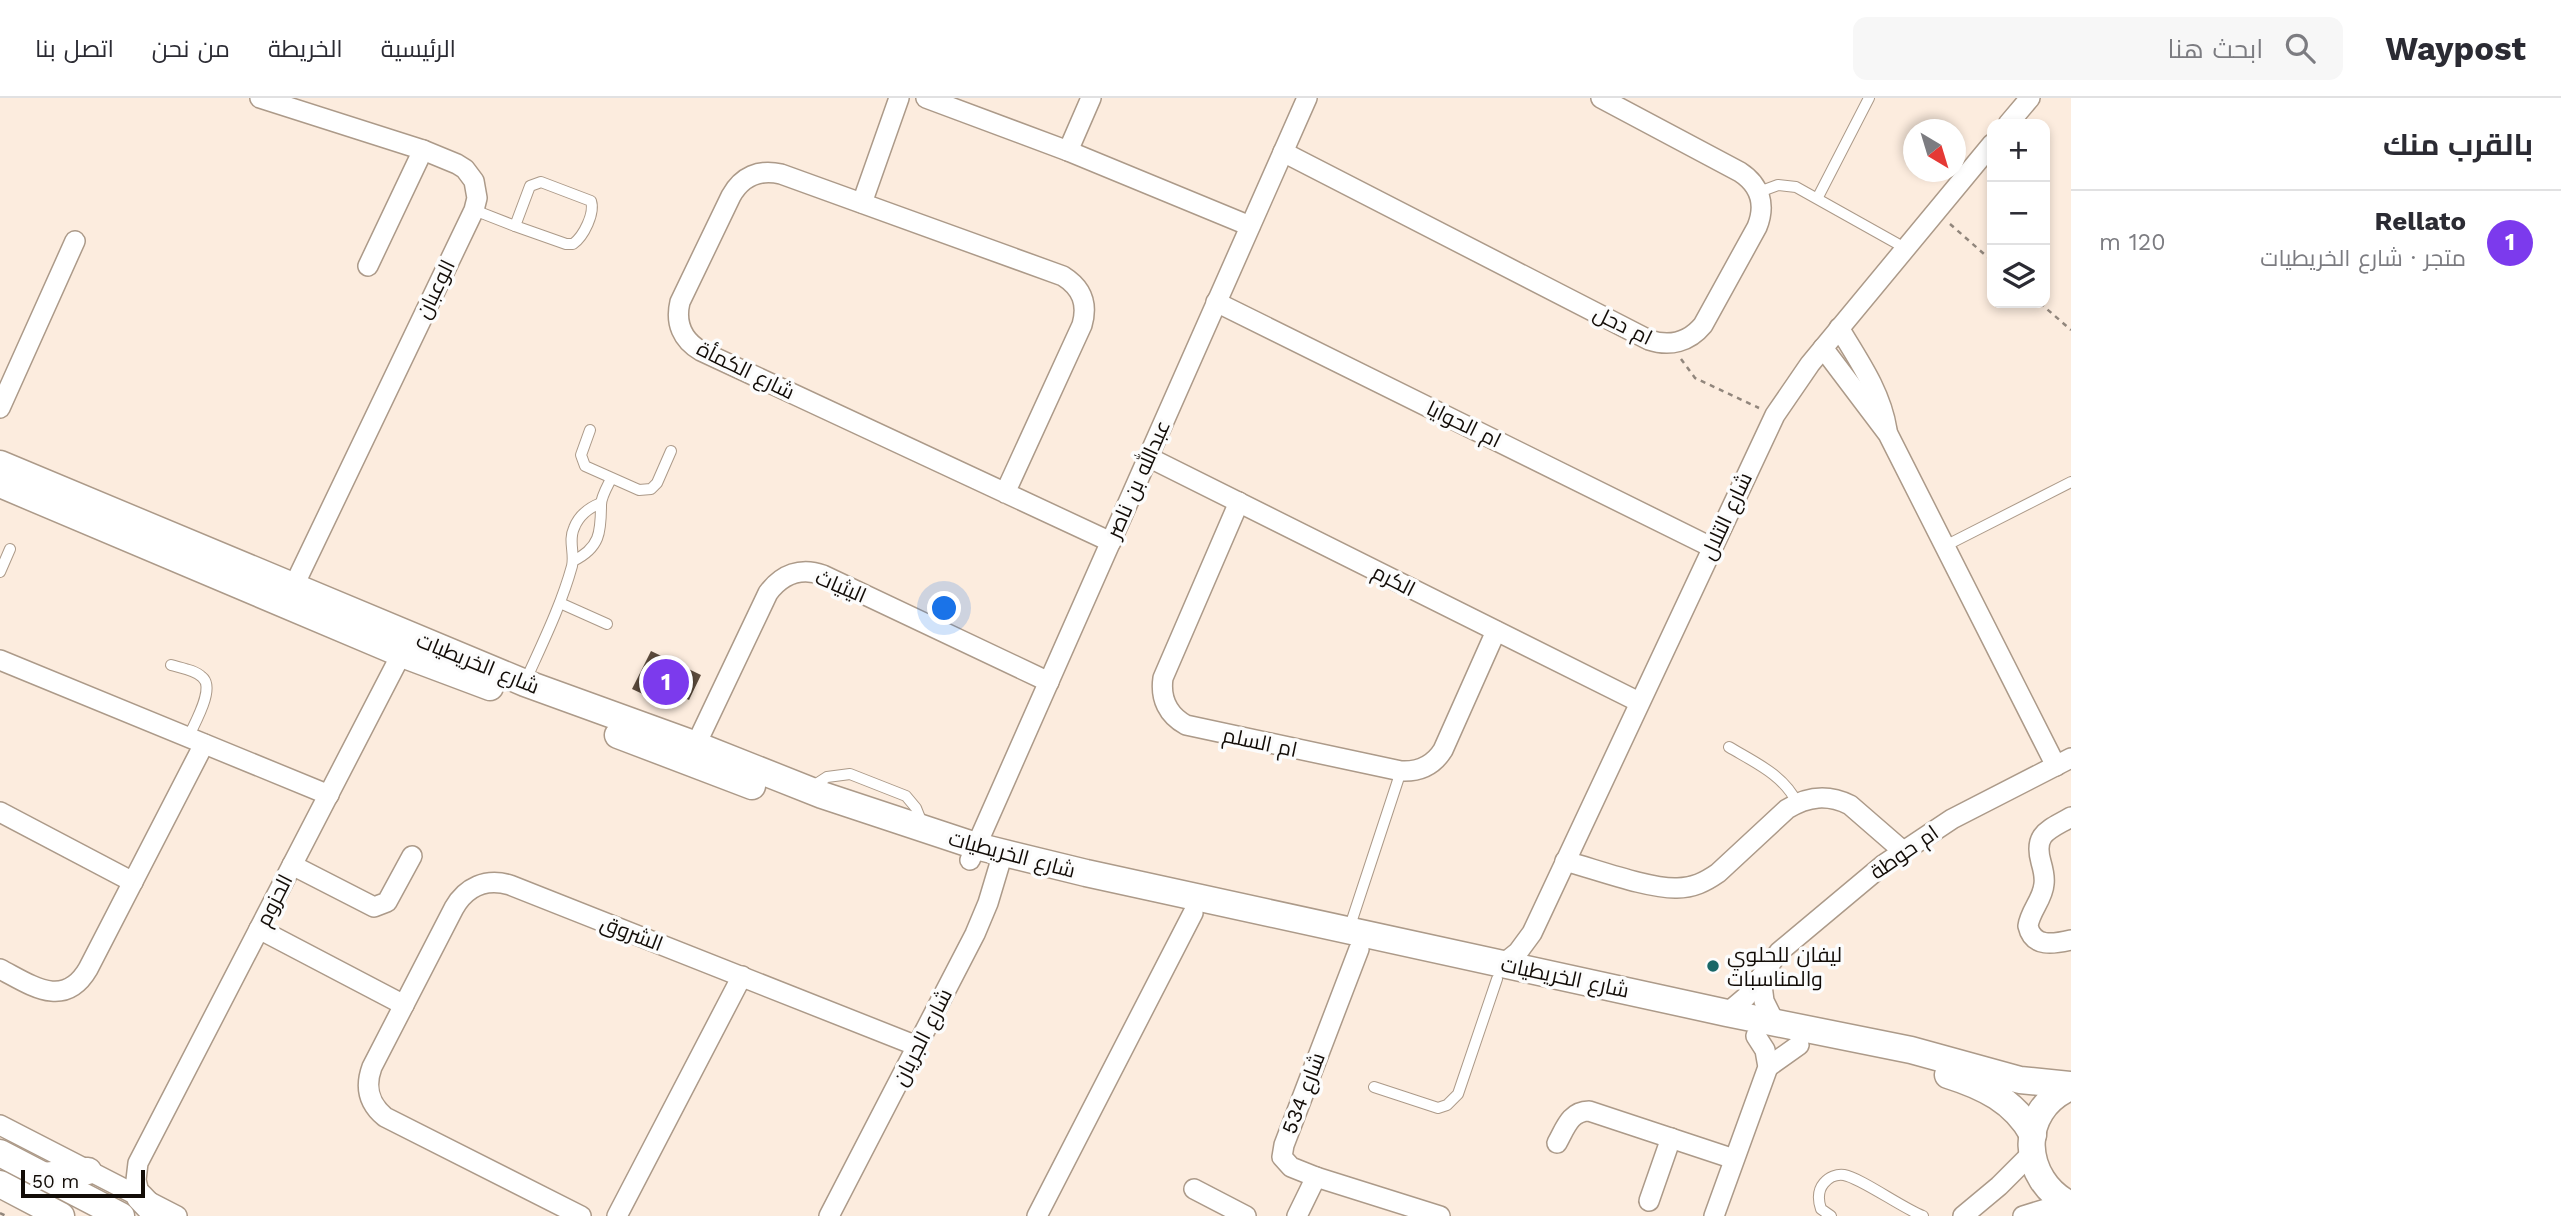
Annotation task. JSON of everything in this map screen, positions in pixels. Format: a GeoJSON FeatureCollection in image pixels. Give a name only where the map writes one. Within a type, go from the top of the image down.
{"type":"FeatureCollection","features":[{"type":"Feature","properties":{"kind":"street"},"geometry":{"type":"LineString","coordinates":[[260,98],[424,150],[457,164],[470,175],[476,189],[474,209]]}},
{"type":"Feature","properties":{"kind":"street"},"geometry":{"type":"LineString","coordinates":[[862,204],[899,98]]}},
{"type":"Feature","properties":{"kind":"street"},"geometry":{"type":"LineString","coordinates":[[926,98],[1068,151],[1250,226]]}},
{"type":"Feature","properties":{"kind":"street"},"geometry":{"type":"LineString","coordinates":[[1068,151],[1091,98]]}},
{"type":"Feature","properties":{"kind":"street","name":"عبدالله بن ناصر"},"geometry":{"type":"LineString","coordinates":[[973,853],[1307,98]]}},
{"type":"Feature","properties":{"kind":"street"},"geometry":{"type":"LineString","coordinates":[[1601,98],[1740,172],[1759,192]]}},
{"type":"Feature","properties":{"kind":"street"},"geometry":{"type":"LineString","coordinates":[[2011,119],[2024,100]]}},
{"type":"Feature","properties":{"kind":"street"},"geometry":{"type":"LineString","coordinates":[[368,266],[424,150]]}},
{"type":"Feature","properties":{"kind":"street","name":"شارع التلال"},"geometry":{"type":"LineString","coordinates":[[1500,972],[1532,933],[1775,415],[1839,328],[1987,150]]}},
{"type":"Feature","properties":{"kind":"street","name":"ام دحل"},"geometry":{"type":"LineString","coordinates":[[1283,152],[1649,340],[1664,343],[1678,342],[1692,336],[1703,325],[1751,239],[1762,210],[1759,192]]}},
{"type":"Feature","properties":{"kind":"street","name":"شارع الكمأة"},"geometry":{"type":"LineString","coordinates":[[1005,493],[1082,326],[1085,307],[1083,297],[1071,281],[772,172],[755,173],[741,182],[731,196],[680,302],[678,319],[683,334],[694,346],[701,351],[1005,493],[1111,542]]}},
{"type":"Feature","properties":{"kind":"street","name":"الوعبان"},"geometry":{"type":"LineString","coordinates":[[288,596],[474,209]]}},
{"type":"Feature","properties":{"kind":"street"},"geometry":{"type":"LineString","coordinates":[[0,408],[75,241]]}},
{"type":"Feature","properties":{"kind":"street","name":"ام الحوايا"},"geometry":{"type":"LineString","coordinates":[[1216,302],[1712,547]]}},
{"type":"Feature","properties":{"kind":"street"},"geometry":{"type":"LineString","coordinates":[[1839,328],[1876,390],[1885,415],[1888,434]]}},
{"type":"Feature","properties":{"kind":"street"},"geometry":{"type":"LineString","coordinates":[[1823,348],[1888,434],[1945,546],[2064,762]]}},
{"type":"Feature","properties":{"kind":"street","name":"الكرم"},"geometry":{"type":"LineString","coordinates":[[1148,457],[1639,702]]}},
{"type":"Feature","properties":{"kind":"street","name":"شارع الخريطيات"},"geometry":{"type":"LineString","coordinates":[[0,464],[288,596]]}},
{"type":"Feature","properties":{"kind":"street","name":"شارع الخريطيات"},"geometry":{"type":"LineString","coordinates":[[0,484],[406,645],[692,753],[808,789],[924,830],[973,853]]}},
{"type":"Feature","properties":{"kind":"street","name":"ام السلم"},"geometry":{"type":"LineString","coordinates":[[1239,502],[1166,670],[1162,694],[1168,710],[1179,721],[1194,728],[1401,771],[1422,769],[1439,756],[1496,631]]}},
{"type":"Feature","properties":{"kind":"street","name":"اليثياث"},"geometry":{"type":"LineString","coordinates":[[692,753],[768,593],[780,580],[796,572],[823,575],[1049,682]]}},
{"type":"Feature","properties":{"kind":"street","name":"شارع الخريطيات"},"geometry":{"type":"LineString","coordinates":[[406,645],[525,683],[857,826],[1001,860],[1086,873],[1354,939],[1765,1029],[1923,1052],[2020,1080],[2071,1086]]}},
{"type":"Feature","properties":{"kind":"street","name":"الحزوم"},"geometry":{"type":"LineString","coordinates":[[99,1176],[138,1163],[406,645]]}},
{"type":"Feature","properties":{"kind":"street"},"geometry":{"type":"LineString","coordinates":[[0,660],[329,795]]}},
{"type":"Feature","properties":{"kind":"street"},"geometry":{"type":"LineString","coordinates":[[0,969],[42,990],[57,992],[73,986],[84,975],[133,882],[196,741]]}},
{"type":"Feature","properties":{"kind":"street","name":"ام حوطة"},"geometry":{"type":"LineString","coordinates":[[1727,1013],[1746,997],[1779,952],[1903,851],[1964,812],[2064,762]]}},
{"type":"Feature","properties":{"kind":"street"},"geometry":{"type":"LineString","coordinates":[[1565,861],[1665,888],[1687,887],[1718,873],[1777,817],[1797,803],[1820,797],[1841,800],[1859,810],[1903,851]]}},
{"type":"Feature","properties":{"kind":"street"},"geometry":{"type":"LineString","coordinates":[[0,812],[133,882]]}},
{"type":"Feature","properties":{"kind":"street"},"geometry":{"type":"LineString","coordinates":[[2071,817],[2040,838],[2038,849],[2044,887],[2028,926],[2032,937],[2041,943],[2071,940]]}},
{"type":"Feature","properties":{"kind":"street"},"geometry":{"type":"LineString","coordinates":[[292,865],[374,907],[387,902],[412,856]]}},
{"type":"Feature","properties":{"kind":"street","name":"شارع الخريطيات"},"geometry":{"type":"LineString","coordinates":[[1001,860],[1056,884],[1193,913],[1354,939]]}},
{"type":"Feature","properties":{"kind":"street","name":"شارع الجريان"},"geometry":{"type":"LineString","coordinates":[[829,1216],[975,934],[1001,860]]}},
{"type":"Feature","properties":{"kind":"street","name":"الشروق"},"geometry":{"type":"LineString","coordinates":[[581,1216],[379,1112],[368,1090],[369,1074],[404,1004],[458,901],[470,889],[493,882],[510,886],[917,1046]]}},
{"type":"Feature","properties":{"kind":"street"},"geometry":{"type":"LineString","coordinates":[[1037,1216],[1193,913]]}},
{"type":"Feature","properties":{"kind":"street"},"geometry":{"type":"LineString","coordinates":[[259,929],[404,1004]]}},
{"type":"Feature","properties":{"kind":"street"},"geometry":{"type":"LineString","coordinates":[[1532,933],[1533,956],[1543,972]]}},
{"type":"Feature","properties":{"kind":"street","name":"شارع 534"},"geometry":{"type":"LineString","coordinates":[[1354,939],[1282,1151],[1287,1165],[1316,1177],[1440,1216]]}},
{"type":"Feature","properties":{"kind":"street","name":"شارع الخريطيات"},"geometry":{"type":"LineString","coordinates":[[1500,972],[1543,972],[1727,1013],[1799,1045],[1920,1068],[1959,1079],[2006,1101],[2022,1116],[2042,1181],[2055,1196],[2071,1205]]}},
{"type":"Feature","properties":{"kind":"street"},"geometry":{"type":"LineString","coordinates":[[617,1216],[742,976]]}},
{"type":"Feature","properties":{"kind":"street"},"geometry":{"type":"LineString","coordinates":[[1760,977],[1768,1067]]}},
{"type":"Feature","properties":{"kind":"street"},"geometry":{"type":"LineString","coordinates":[[1714,1216],[1768,1067],[1799,1045]]}},
{"type":"Feature","properties":{"kind":"street"},"geometry":{"type":"LineString","coordinates":[[1963,1216],[2016,1171],[2032,1144],[2036,1124],[2048,1104],[2071,1086]]}},
{"type":"Feature","properties":{"kind":"street"},"geometry":{"type":"LineString","coordinates":[[1557,1143],[1574,1114],[1584,1111],[1734,1159]]}},
{"type":"Feature","properties":{"kind":"street"},"geometry":{"type":"LineString","coordinates":[[0,1125],[177,1216]]}},
{"type":"Feature","properties":{"kind":"street"},"geometry":{"type":"LineString","coordinates":[[1649,1201],[1671,1138]]}},
{"type":"Feature","properties":{"kind":"street"},"geometry":{"type":"LineString","coordinates":[[0,1153],[121,1216]]}},
{"type":"Feature","properties":{"kind":"street"},"geometry":{"type":"LineString","coordinates":[[138,1163],[136,1180],[140,1197],[158,1216]]}},
{"type":"Feature","properties":{"kind":"street"},"geometry":{"type":"LineString","coordinates":[[44,1176],[99,1176]]}},
{"type":"Feature","properties":{"kind":"street"},"geometry":{"type":"LineString","coordinates":[[1297,1216],[1316,1177]]}},
{"type":"Feature","properties":{"kind":"street"},"geometry":{"type":"LineString","coordinates":[[0,1184],[61,1216]]}},
{"type":"Feature","properties":{"kind":"street"},"geometry":{"type":"LineString","coordinates":[[1194,1189],[1246,1216]]}},
{"type":"Feature","properties":{"kind":"street"},"geometry":{"type":"LineString","coordinates":[[2023,1216],[2071,1205]]}},
{"type":"Feature","properties":{"kind":"lane"},"geometry":{"type":"LineString","coordinates":[[1818,198],[1869,98]]}},
{"type":"Feature","properties":{"kind":"lane"},"geometry":{"type":"LineString","coordinates":[[474,209],[515,226],[573,244],[579,239],[593,212],[592,204],[584,196],[537,182],[530,186],[515,226]]}},
{"type":"Feature","properties":{"kind":"lane"},"geometry":{"type":"LineString","coordinates":[[1759,192],[1771,186],[1787,185],[1818,198],[1905,248]]}},
{"type":"Feature","properties":{"kind":"lane"},"geometry":{"type":"LineString","coordinates":[[590,430],[581,455],[583,463],[611,479],[639,490],[651,489],[657,484],[671,451]]}},
{"type":"Feature","properties":{"kind":"lane"},"geometry":{"type":"LineString","coordinates":[[573,561],[589,551],[598,537],[603,520],[601,503],[611,479]]}},
{"type":"Feature","properties":{"kind":"lane"},"geometry":{"type":"LineString","coordinates":[[1945,546],[2071,482]]}},
{"type":"Feature","properties":{"kind":"lane"},"geometry":{"type":"LineString","coordinates":[[525,683],[560,603],[573,561],[570,543],[574,526],[585,512],[601,503]]}},
{"type":"Feature","properties":{"kind":"lane"},"geometry":{"type":"LineString","coordinates":[[0,572],[10,549]]}},
{"type":"Feature","properties":{"kind":"lane"},"geometry":{"type":"LineString","coordinates":[[560,603],[607,624]]}},
{"type":"Feature","properties":{"kind":"lane"},"geometry":{"type":"LineString","coordinates":[[171,665],[200,675],[205,678],[208,686],[196,741]]}},
{"type":"Feature","properties":{"kind":"lane"},"geometry":{"type":"LineString","coordinates":[[1729,747],[1779,779],[1797,803]]}},
{"type":"Feature","properties":{"kind":"lane"},"geometry":{"type":"LineString","coordinates":[[1354,939],[1401,771]]}},
{"type":"Feature","properties":{"kind":"lane"},"geometry":{"type":"LineString","coordinates":[[1374,1087],[1438,1108],[1453,1100],[1458,1094],[1500,972]]}},
{"type":"Feature","properties":{"kind":"lane"},"geometry":{"type":"LineString","coordinates":[[1831,1216],[1821,1209],[1820,1190],[1827,1180],[1845,1175],[1923,1216]]}},
{"type":"Feature","properties":{"kind":"path"},"geometry":{"type":"LineString","coordinates":[[1936,212],[1987,257]]}},
{"type":"Feature","properties":{"kind":"path"},"geometry":{"type":"LineString","coordinates":[[2046,308],[2071,330]]}},
{"type":"Feature","properties":{"kind":"path"},"geometry":{"type":"LineString","coordinates":[[1678,342],[1683,364],[1695,378],[1775,415]]}},
{"type":"Feature","properties":{"kind":"path"},"geometry":{"type":"LineString","coordinates":[[0,1213],[6,1216]]}},
{"type":"Feature","properties":{"kind":"building"},"geometry":{"type":"Polygon","coordinates":[[[651,651],[701,675],[689,700],[666,689],[660,702],[632,689],[651,651]]]}},
{"type":"Feature","properties":{"kind":"place","name":"Rellato"},"geometry":{"type":"Point","coordinates":[666,682]}},
{"type":"Feature","properties":{"kind":"place","name":"ليفان للحلوي والمناسبات"},"geometry":{"type":"Point","coordinates":[1713,966]}}]}
